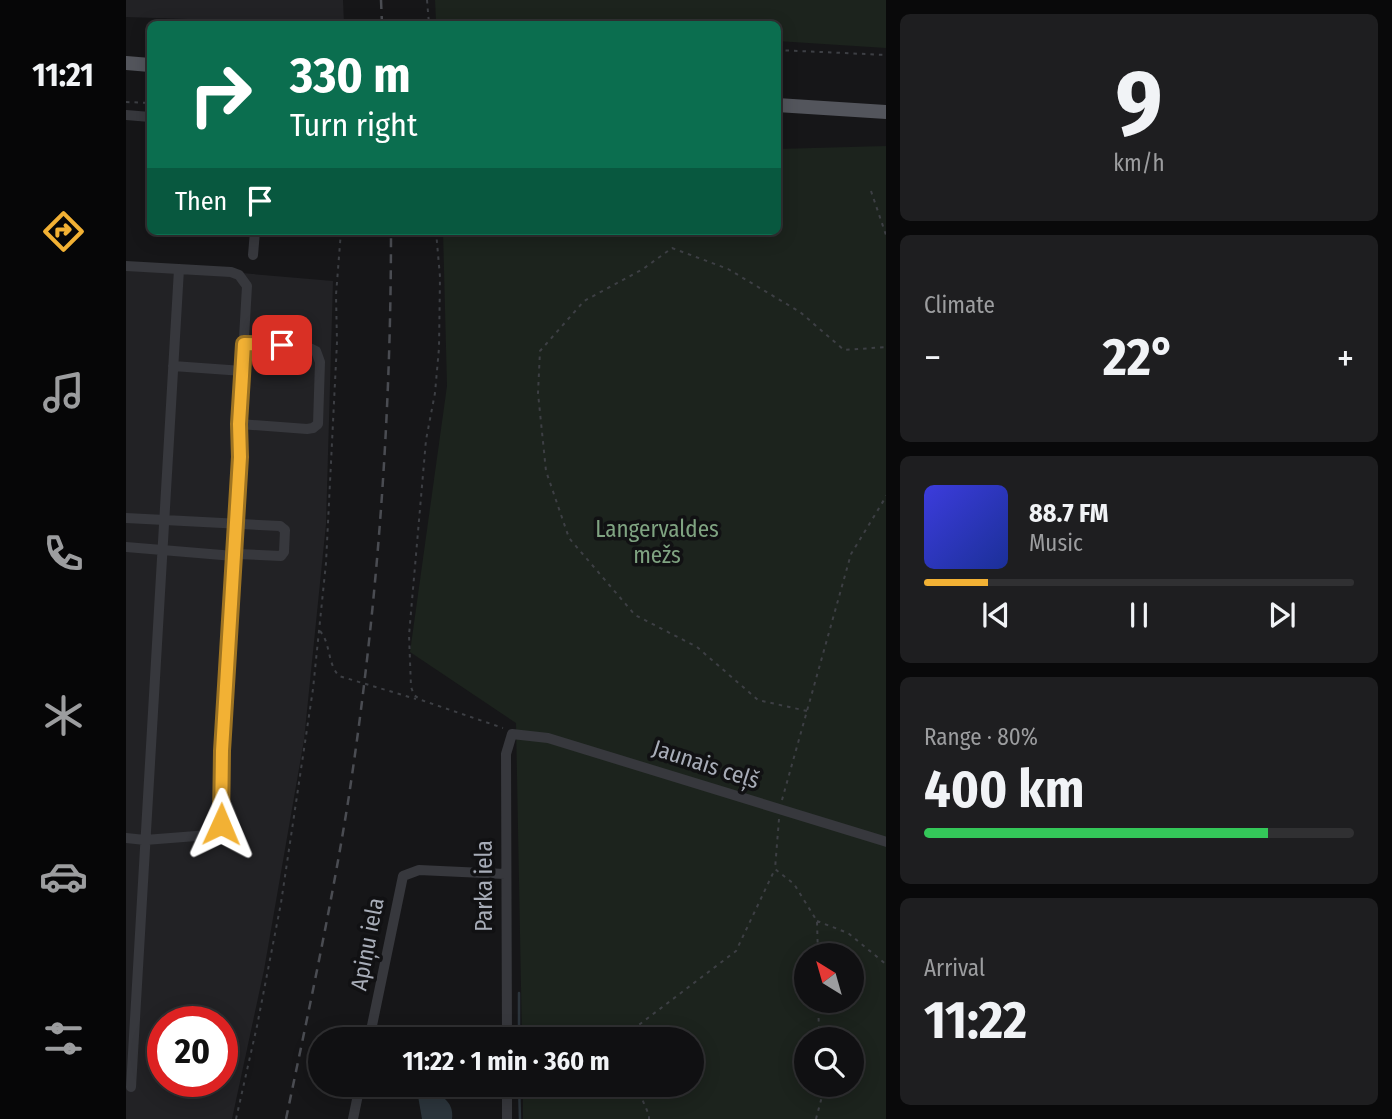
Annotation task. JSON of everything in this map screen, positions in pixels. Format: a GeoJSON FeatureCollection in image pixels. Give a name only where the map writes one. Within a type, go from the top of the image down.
{"type":"FeatureCollection","features":[{"type":"Feature","properties":{"kind":"main road"},"geometry":{"type":"LineString","coordinates":[[126,63],[147,65]]}},
{"type":"Feature","properties":{"kind":"main road"},"geometry":{"type":"LineString","coordinates":[[781,105],[886,112]]}},
{"type":"Feature","properties":{"kind":"street"},"geometry":{"type":"LineString","coordinates":[[126,115],[147,117]]}},
{"type":"Feature","properties":{"kind":"street"},"geometry":{"type":"LineString","coordinates":[[253,255],[255,235]]}},
{"type":"Feature","properties":{"kind":"street"},"geometry":{"type":"LineString","coordinates":[[126,266],[231,272],[244,280],[247,286],[222,751],[221,824],[209,835],[126,838]]}},
{"type":"Feature","properties":{"kind":"street"},"geometry":{"type":"LineString","coordinates":[[131,1087],[179,269]]}},
{"type":"Feature","properties":{"kind":"street"},"geometry":{"type":"LineString","coordinates":[[239,424],[307,429],[317,424],[320,362],[316,351],[309,347],[244,344]]}},
{"type":"Feature","properties":{"kind":"street"},"geometry":{"type":"LineString","coordinates":[[173,366],[243,371]]}},
{"type":"Feature","properties":{"kind":"street"},"geometry":{"type":"LineString","coordinates":[[126,518],[283,527],[284,552],[281,556],[234,556],[126,547]]}},
{"type":"Feature","properties":{"kind":"street","name":"Jaunais ceļš"},"geometry":{"type":"LineString","coordinates":[[512,734],[548,738],[886,842]]}},
{"type":"Feature","properties":{"kind":"street","name":"Parka iela"},"geometry":{"type":"LineString","coordinates":[[507,1027],[506,754],[512,734]]}},
{"type":"Feature","properties":{"kind":"street","name":"Apiņu iela"},"geometry":{"type":"LineString","coordinates":[[372,1027],[403,876],[419,870],[505,874]]}},
{"type":"Feature","properties":{"kind":"street"},"geometry":{"type":"LineString","coordinates":[[353,1119],[358,1097]]}},
{"type":"Feature","properties":{"kind":"street"},"geometry":{"type":"LineString","coordinates":[[507,1097],[507,1119]]}},
{"type":"Feature","properties":{"kind":"path"},"geometry":{"type":"LineString","coordinates":[[427,0],[429,21]]}},
{"type":"Feature","properties":{"kind":"path"},"geometry":{"type":"LineString","coordinates":[[781,50],[886,55]]}},
{"type":"Feature","properties":{"kind":"path"},"geometry":{"type":"LineString","coordinates":[[126,102],[147,103]]}},
{"type":"Feature","properties":{"kind":"path"},"geometry":{"type":"LineString","coordinates":[[871,191],[886,237]]}},
{"type":"Feature","properties":{"kind":"path"},"geometry":{"type":"LineString","coordinates":[[236,1119],[281,903],[303,763],[319,630],[326,564],[341,235]]}},
{"type":"Feature","properties":{"kind":"path"},"geometry":{"type":"LineString","coordinates":[[421,700],[414,695],[411,687],[409,649],[426,440],[439,360],[441,292],[436,235]]}},
{"type":"Feature","properties":{"kind":"path"},"geometry":{"type":"LineString","coordinates":[[807,710],[758,700],[697,647],[635,615],[569,538],[546,471],[538,393],[540,351],[584,300],[643,270],[672,248],[728,268],[800,312],[844,350],[886,347]]}},
{"type":"Feature","properties":{"kind":"path"},"geometry":{"type":"LineString","coordinates":[[637,1027],[736,951],[775,869],[780,810],[850,554],[886,495]]}},
{"type":"Feature","properties":{"kind":"path"},"geometry":{"type":"LineString","coordinates":[[319,630],[327,643],[332,666],[339,676],[493,723],[512,734]]}},
{"type":"Feature","properties":{"kind":"path"},"geometry":{"type":"LineString","coordinates":[[775,869],[794,884],[817,921],[818,943]]}},
{"type":"Feature","properties":{"kind":"path"},"geometry":{"type":"LineString","coordinates":[[817,921],[848,933],[886,965]]}},
{"type":"Feature","properties":{"kind":"path"},"geometry":{"type":"LineString","coordinates":[[641,1097],[649,1119]]}},
{"type":"Feature","properties":{"kind":"path"},"geometry":{"type":"LineString","coordinates":[[816,1119],[822,1097]]}},
{"type":"Feature","properties":{"kind":"shaded area"},"geometry":{"type":"Polygon","coordinates":[[[126,0],[343,0],[344,21],[251,21],[126,17],[126,0]]]}},
{"type":"Feature","properties":{"kind":"shaded area"},"geometry":{"type":"Polygon","coordinates":[[[126,263],[333,281],[326,524],[304,740],[264,970],[238,1091],[238,1006],[147,1006],[147,1097],[237,1097],[232,1119],[126,1119],[126,263]]]}},
{"type":"Feature","properties":{"kind":"shaded area"},"geometry":{"type":"Polygon","coordinates":[[[418,1097],[442,1097],[447,1101],[452,1119],[422,1119],[418,1097]]]}},
{"type":"Feature","properties":{"kind":"green space"},"geometry":{"type":"Polygon","coordinates":[[[435,0],[886,0],[886,48],[781,41],[781,21],[436,21],[435,0]]]}},
{"type":"Feature","properties":{"kind":"green space","name":"Langervaldes mežs"},"geometry":{"type":"Polygon","coordinates":[[[886,146],[886,1119],[523,1119],[523,1097],[704,1097],[704,1027],[522,1027],[516,723],[410,652],[447,386],[443,235],[781,235],[781,149],[886,146]]]}},
{"type":"Feature","properties":{"kind":"waterway"},"geometry":{"type":"LineString","coordinates":[[519,993],[519,1027]]}},
{"type":"Feature","properties":{"kind":"waterway"},"geometry":{"type":"LineString","coordinates":[[519,1097],[520,1119]]}},
{"type":"Feature","properties":{"kind":"railway"},"geometry":{"type":"LineString","coordinates":[[381,0],[382,21]]}},
{"type":"Feature","properties":{"kind":"railway"},"geometry":{"type":"LineString","coordinates":[[286,1119],[341,842],[367,660],[385,446],[391,235]]}},
{"type":"Feature","properties":{"kind":"route"},"geometry":{"type":"LineString","coordinates":[[221,824],[222,751],[240,457],[239,424],[244,344],[282,345]]}}]}
